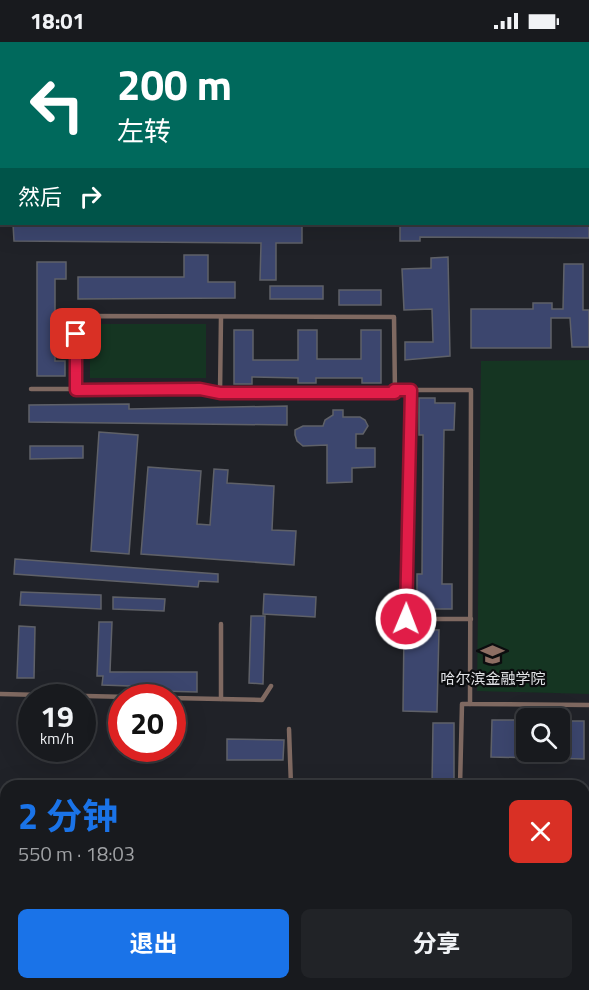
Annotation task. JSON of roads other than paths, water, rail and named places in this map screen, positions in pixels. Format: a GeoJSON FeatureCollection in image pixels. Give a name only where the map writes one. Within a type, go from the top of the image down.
{"type":"FeatureCollection","features":[{"type":"Feature","properties":{"kind":"lane"},"geometry":{"type":"LineString","coordinates":[[31,389],[76,390],[200,389],[220,393],[395,393],[393,317],[76,316],[76,390]]}},
{"type":"Feature","properties":{"kind":"lane"},"geometry":{"type":"LineString","coordinates":[[220,393],[221,317]]}},
{"type":"Feature","properties":{"kind":"lane"},"geometry":{"type":"LineString","coordinates":[[394,390],[471,390],[470,704]]}},
{"type":"Feature","properties":{"kind":"lane"},"geometry":{"type":"LineString","coordinates":[[411,390],[406,619],[471,619]]}},
{"type":"Feature","properties":{"kind":"lane"},"geometry":{"type":"LineString","coordinates":[[221,624],[221,699]]}},
{"type":"Feature","properties":{"kind":"lane"},"geometry":{"type":"LineString","coordinates":[[186,698],[262,700],[271,686]]}},
{"type":"Feature","properties":{"kind":"lane"},"geometry":{"type":"LineString","coordinates":[[0,694],[108,697]]}},
{"type":"Feature","properties":{"kind":"lane"},"geometry":{"type":"LineString","coordinates":[[460,780],[462,704],[589,705]]}},
{"type":"Feature","properties":{"kind":"lane"},"geometry":{"type":"LineString","coordinates":[[289,729],[291,780]]}},
{"type":"Feature","properties":{"kind":"place","name":"哈尔滨金融学院"},"geometry":{"type":"Point","coordinates":[493,655]}}]}
